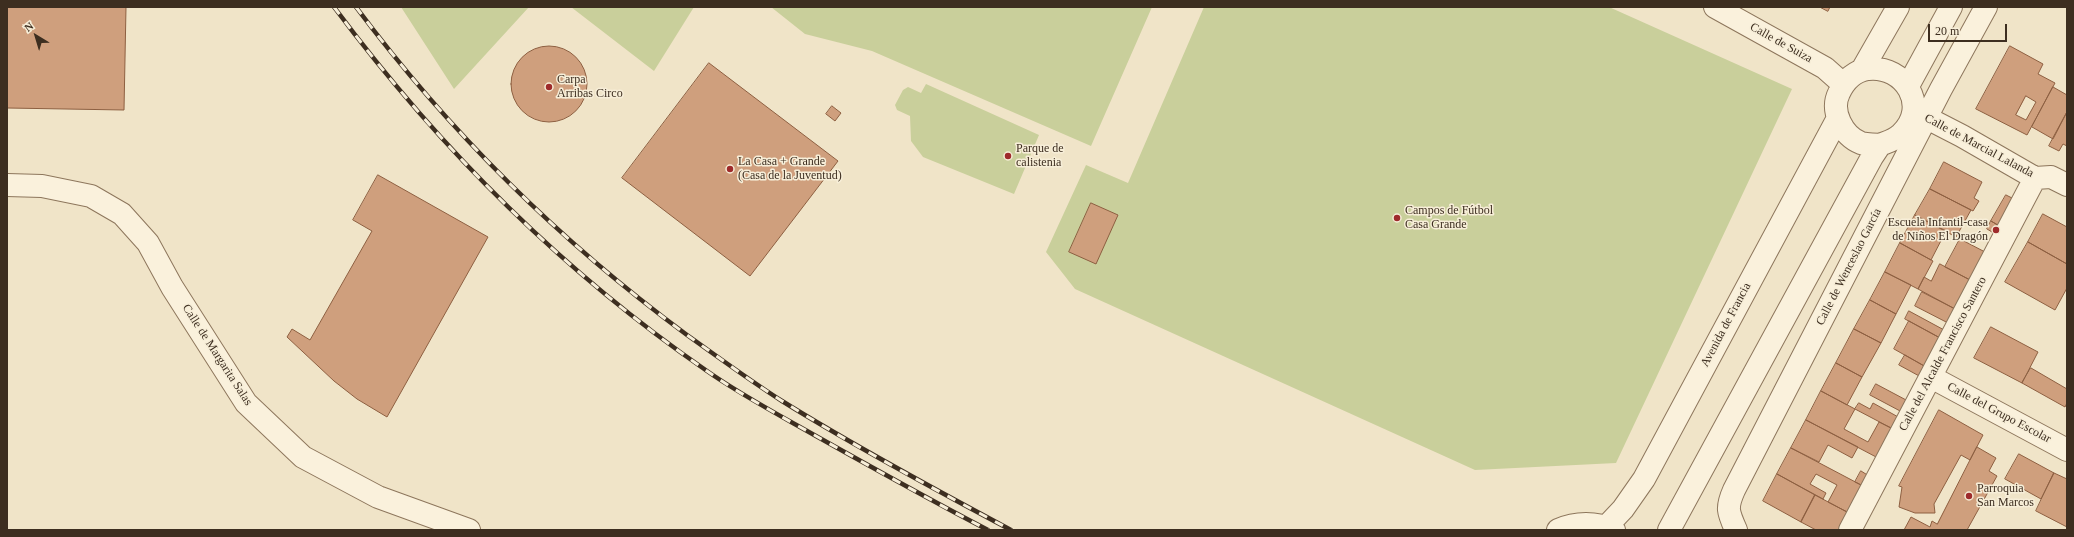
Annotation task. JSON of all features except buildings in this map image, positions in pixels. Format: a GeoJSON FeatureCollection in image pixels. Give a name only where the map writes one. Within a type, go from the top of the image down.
{"type":"FeatureCollection","features":[{"type":"Feature","properties":{"kind":"street","name":"Calle de Suiza"},"geometry":{"type":"LineString","coordinates":[[1715,7],[1825,68],[1843,84]]}},
{"type":"Feature","properties":{"kind":"street"},"geometry":{"type":"LineString","coordinates":[[1862,70],[1898,7]]}},
{"type":"Feature","properties":{"kind":"street"},"geometry":{"type":"LineString","coordinates":[[1908,86],[1951,7]]}},
{"type":"Feature","properties":{"kind":"street","name":"Calle de Wenceslao García"},"geometry":{"type":"LineString","coordinates":[[1736,530],[1728,511],[1731,496],[1920,115],[1986,7]]}},
{"type":"Feature","properties":{"kind":"street"},"geometry":{"type":"LineString","coordinates":[[1838,118],[1846,133],[1862,143],[1880,145],[1891,141],[1902,134],[1909,124],[1920,115],[1908,86],[1896,74],[1880,68],[1862,70],[1843,84]]}},
{"type":"Feature","properties":{"kind":"street","name":"Avenida de Francia"},"geometry":{"type":"LineString","coordinates":[[1610,528],[1644,479],[1838,118],[1836,106],[1838,95],[1843,84]]}},
{"type":"Feature","properties":{"kind":"street","name":"Calle de Marcial Lalanda"},"geometry":{"type":"LineString","coordinates":[[1920,115],[2035,178],[2051,177],[2067,186]]}},
{"type":"Feature","properties":{"kind":"street"},"geometry":{"type":"LineString","coordinates":[[1669,530],[1880,145]]}},
{"type":"Feature","properties":{"kind":"street","name":"Calle del Alcalde Francisco Santero"},"geometry":{"type":"LineString","coordinates":[[1850,530],[2035,178]]}},
{"type":"Feature","properties":{"kind":"street","name":"Calle de Margarita Salas"},"geometry":{"type":"LineString","coordinates":[[7,185],[42,186],[90,196],[122,214],[148,243],[172,287],[246,403],[304,457],[378,497],[469,530]]}},
{"type":"Feature","properties":{"kind":"street","name":"Calle del Grupo Escolar"},"geometry":{"type":"LineString","coordinates":[[1931,377],[2067,450]]}},
{"type":"Feature","properties":{"kind":"street"},"geometry":{"type":"LineString","coordinates":[[1558,530],[1579,524],[1610,528]]}},
{"type":"Feature","properties":{"kind":"green space"},"geometry":{"type":"Polygon","coordinates":[[[401,7],[529,7],[454,89],[401,7]]]}},
{"type":"Feature","properties":{"kind":"green space"},"geometry":{"type":"Polygon","coordinates":[[[571,7],[694,7],[654,71],[571,7]]]}},
{"type":"Feature","properties":{"kind":"green space"},"geometry":{"type":"Polygon","coordinates":[[[771,7],[1152,7],[1091,146],[872,51],[805,34],[771,7]]]}},
{"type":"Feature","properties":{"kind":"green space","name":"Campos de Fútbol Casa Grande"},"geometry":{"type":"Polygon","coordinates":[[[1204,7],[1609,7],[1792,89],[1616,463],[1475,470],[1075,289],[1046,252],[1086,165],[1128,183],[1204,7]]]}},
{"type":"Feature","properties":{"kind":"green space"},"geometry":{"type":"Polygon","coordinates":[[[926,84],[1039,135],[1014,194],[923,157],[911,141],[910,116],[897,110],[895,105],[903,90],[908,87],[921,93],[926,84]]]}},
{"type":"Feature","properties":{"kind":"railway"},"geometry":{"type":"LineString","coordinates":[[334,7],[374,59],[460,158],[553,249],[602,292],[707,371],[733,388],[774,413],[988,530]]}},
{"type":"Feature","properties":{"kind":"railway"},"geometry":{"type":"LineString","coordinates":[[356,7],[392,53],[469,142],[552,224],[640,299],[687,335],[782,401],[867,451],[1011,530]]}},
{"type":"Feature","properties":{"kind":"place","name":"Carpa Arribas Circo"},"geometry":{"type":"Point","coordinates":[549,87]}},
{"type":"Feature","properties":{"kind":"place","name":"Parque de calistenia"},"geometry":{"type":"Point","coordinates":[1008,156]}},
{"type":"Feature","properties":{"kind":"place","name":"La Casa + Grande (Casa de la Juventud)"},"geometry":{"type":"Point","coordinates":[730,169]}},
{"type":"Feature","properties":{"kind":"place","name":"Campos de Fútbol Casa Grande"},"geometry":{"type":"Point","coordinates":[1397,218]}},
{"type":"Feature","properties":{"kind":"place","name":"Escuela Infantil-casa de Niños El Dragón"},"geometry":{"type":"Point","coordinates":[1996,230]}},
{"type":"Feature","properties":{"kind":"place","name":"Parroquia San Marcos"},"geometry":{"type":"Point","coordinates":[1969,496]}}]}
